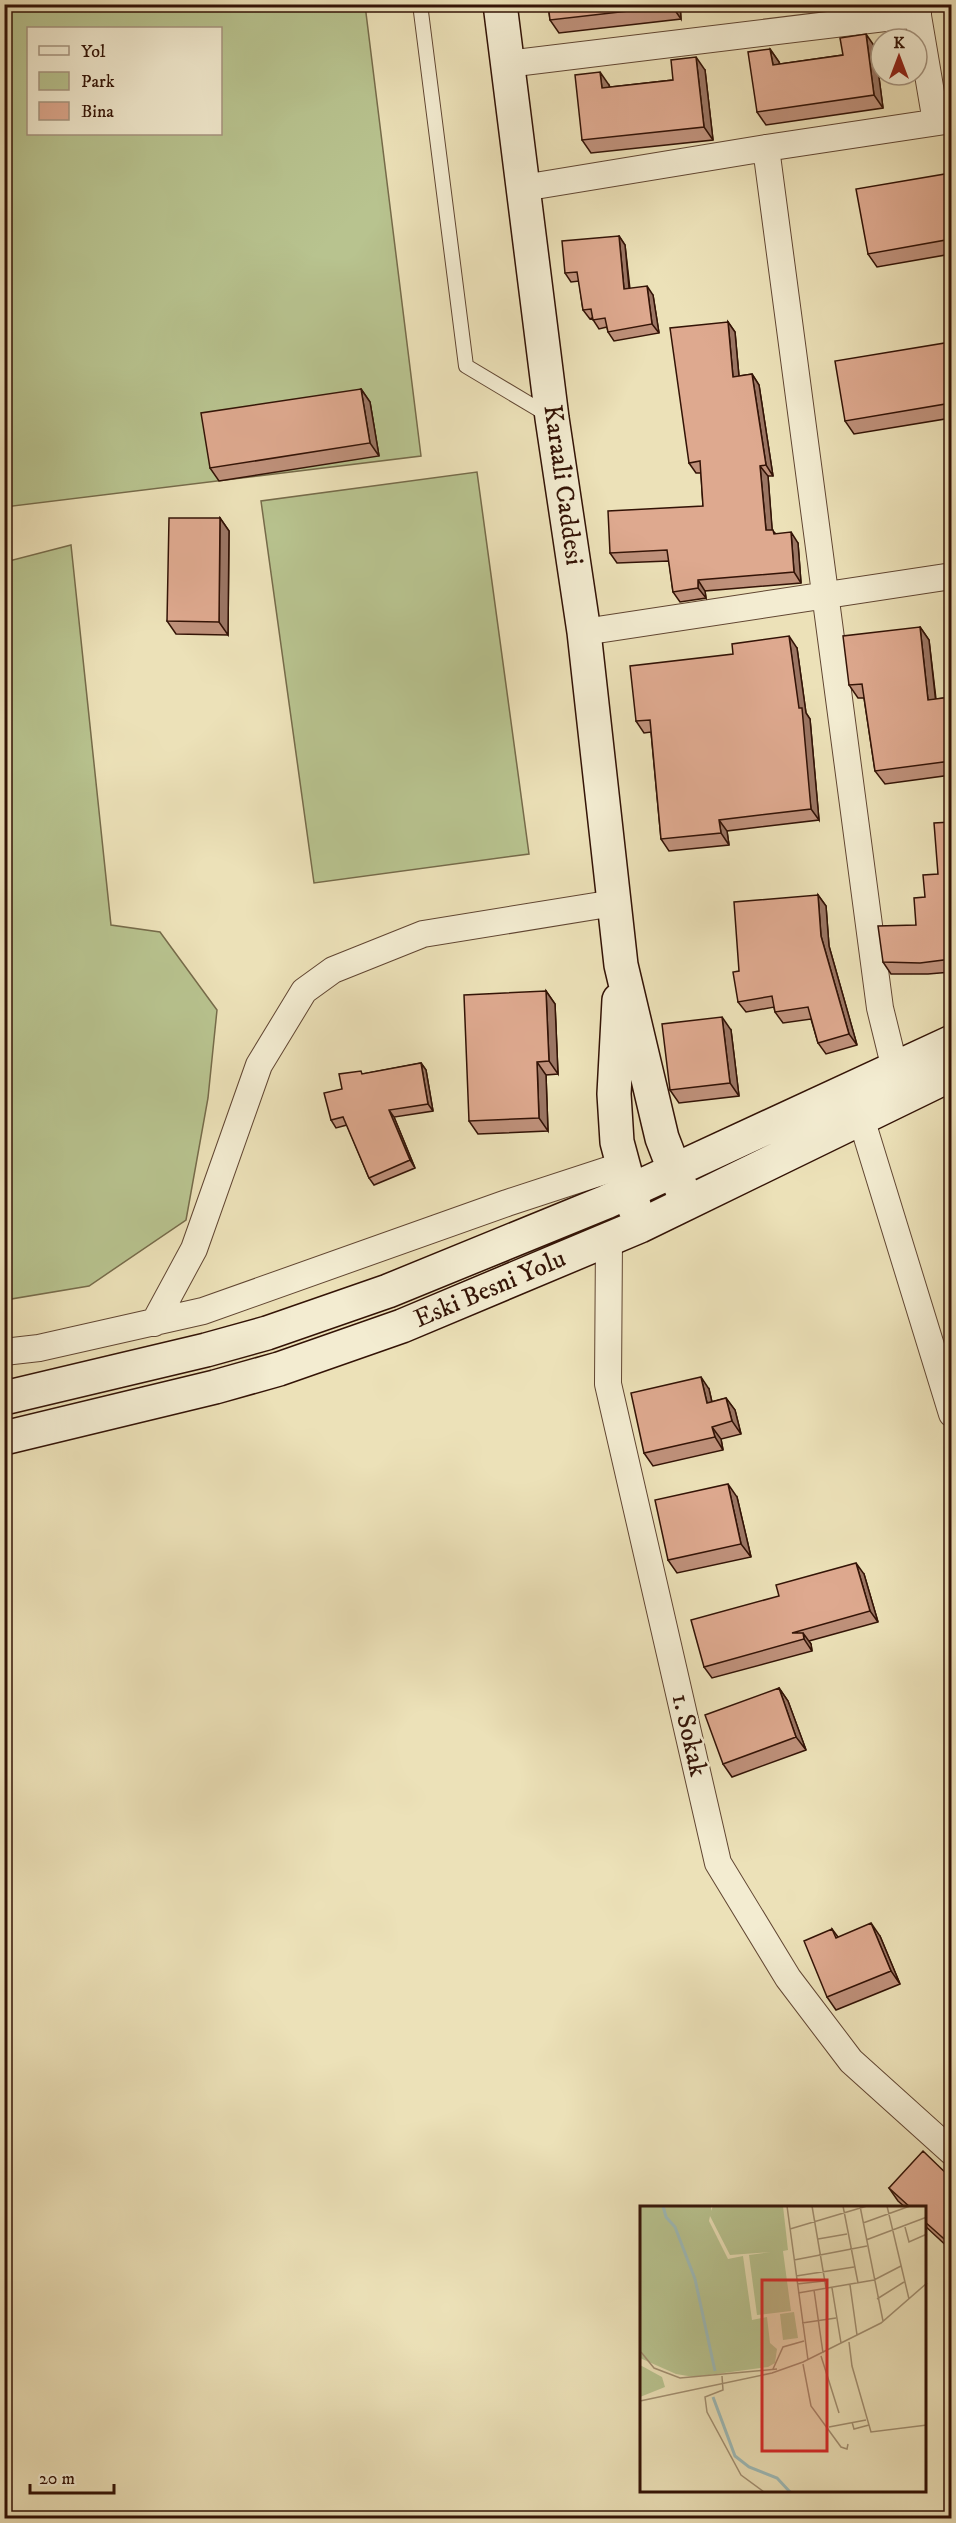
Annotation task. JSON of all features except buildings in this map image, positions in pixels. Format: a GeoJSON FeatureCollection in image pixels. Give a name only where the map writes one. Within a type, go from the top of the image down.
{"type":"FeatureCollection","features":[{"type":"Feature","properties":{"kind":"main road","name":"Karaali Caddesi"},"geometry":{"type":"LineString","coordinates":[[500,4],[552,418],[584,632],[621,965]]}},
{"type":"Feature","properties":{"kind":"main road"},"geometry":{"type":"LineString","coordinates":[[621,965],[662,1138],[687,1203]]}},
{"type":"Feature","properties":{"kind":"main road"},"geometry":{"type":"LineString","coordinates":[[621,965],[614,1094],[617,1142],[640,1226]]}},
{"type":"Feature","properties":{"kind":"main road","name":"Eski Besni Yolu"},"geometry":{"type":"LineString","coordinates":[[4,1398],[206,1350],[328,1313],[388,1291],[626,1178],[674,1169],[951,1042]]}},
{"type":"Feature","properties":{"kind":"main road","name":"Eski Besni Yolu"},"geometry":{"type":"LineString","coordinates":[[4,1438],[215,1387],[330,1352],[402,1326],[640,1226],[951,1074]]}},
{"type":"Feature","properties":{"kind":"street"},"geometry":{"type":"LineString","coordinates":[[507,64],[917,9],[944,121],[524,188]]}},
{"type":"Feature","properties":{"kind":"street"},"geometry":{"type":"LineString","coordinates":[[766,148],[880,1008],[895,1069]]}},
{"type":"Feature","properties":{"kind":"street"},"geometry":{"type":"LineString","coordinates":[[584,632],[951,576]]}},
{"type":"Feature","properties":{"kind":"street"},"geometry":{"type":"LineString","coordinates":[[153,1323],[194,1250],[259,1065],[304,991],[333,970],[423,934],[614,903]]}},
{"type":"Feature","properties":{"kind":"street"},"geometry":{"type":"LineString","coordinates":[[861,1118],[951,1414]]}},
{"type":"Feature","properties":{"kind":"street"},"geometry":{"type":"LineString","coordinates":[[4,1352],[39,1348],[203,1311],[507,1203],[626,1178]]}},
{"type":"Feature","properties":{"kind":"street","name":"1. Sokak"},"geometry":{"type":"LineString","coordinates":[[609,1239],[608,1384],[718,1863],[788,1978],[851,2061],[951,2152]]}},
{"type":"Feature","properties":{"kind":"lane"},"geometry":{"type":"LineString","coordinates":[[420,4],[466,366],[552,418]]}},
{"type":"Feature","properties":{"kind":"green space"},"geometry":{"type":"Polygon","coordinates":[[[4,5],[365,5],[421,456],[5,507],[4,5]]]}},
{"type":"Feature","properties":{"kind":"green space"},"geometry":{"type":"Polygon","coordinates":[[[477,472],[529,854],[314,883],[261,501],[477,472]]]}},
{"type":"Feature","properties":{"kind":"green space"},"geometry":{"type":"Polygon","coordinates":[[[71,545],[111,925],[160,932],[217,1010],[208,1098],[186,1220],[89,1286],[5,1300],[5,562],[71,545]]]}}]}
